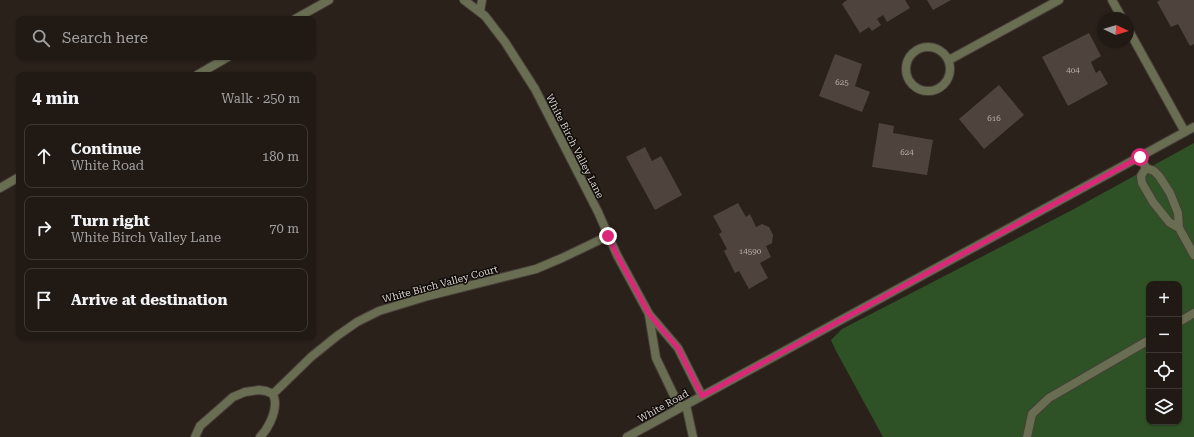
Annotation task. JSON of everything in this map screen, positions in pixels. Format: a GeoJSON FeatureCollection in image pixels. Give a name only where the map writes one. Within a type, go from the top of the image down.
{"type":"FeatureCollection","features":[{"type":"Feature","properties":{"kind":"street"},"geometry":{"type":"LineString","coordinates":[[300,16],[329,0]]}},
{"type":"Feature","properties":{"kind":"street","name":"White Birch Valley Lane"},"geometry":{"type":"LineString","coordinates":[[464,0],[485,16],[505,42],[535,89],[598,212],[617,255],[649,314],[678,348],[702,396]]}},
{"type":"Feature","properties":{"kind":"street"},"geometry":{"type":"LineString","coordinates":[[480,12],[482,0]]}},
{"type":"Feature","properties":{"kind":"street"},"geometry":{"type":"LineString","coordinates":[[949,60],[1059,0]]}},
{"type":"Feature","properties":{"kind":"street"},"geometry":{"type":"LineString","coordinates":[[1112,0],[1119,12]]}},
{"type":"Feature","properties":{"kind":"street"},"geometry":{"type":"LineString","coordinates":[[1134,40],[1185,132]]}},
{"type":"Feature","properties":{"kind":"street"},"geometry":{"type":"LineString","coordinates":[[924,47],[939,49],[949,60],[951,67],[948,81],[943,87],[936,90],[929,92],[915,88],[907,76],[906,68],[911,55],[924,47]]}},
{"type":"Feature","properties":{"kind":"street"},"geometry":{"type":"LineString","coordinates":[[202,72],[223,60]]}},
{"type":"Feature","properties":{"kind":"street","name":"White Road"},"geometry":{"type":"LineString","coordinates":[[627,437],[1194,127]]}},
{"type":"Feature","properties":{"kind":"street"},"geometry":{"type":"LineString","coordinates":[[1140,157],[1146,168],[1154,171],[1160,176],[1170,193],[1178,212],[1179,228],[1194,255]]}},
{"type":"Feature","properties":{"kind":"street"},"geometry":{"type":"LineString","coordinates":[[1146,168],[1141,176],[1142,182],[1153,202],[1169,222],[1179,228]]}},
{"type":"Feature","properties":{"kind":"street"},"geometry":{"type":"LineString","coordinates":[[0,188],[16,179]]}},
{"type":"Feature","properties":{"kind":"street","name":"White Birch Valley Court"},"geometry":{"type":"LineString","coordinates":[[273,394],[311,357],[337,336],[357,322],[379,311],[428,296],[536,269],[608,236]]}},
{"type":"Feature","properties":{"kind":"street","name":"White Birch Valley Lane"},"geometry":{"type":"LineString","coordinates":[[649,314],[656,358],[683,406],[693,437]]}},
{"type":"Feature","properties":{"kind":"street"},"geometry":{"type":"LineString","coordinates":[[1182,320],[1194,314]]}},
{"type":"Feature","properties":{"kind":"street"},"geometry":{"type":"LineString","coordinates":[[1027,437],[1032,414],[1049,398],[1146,342]]}},
{"type":"Feature","properties":{"kind":"street"},"geometry":{"type":"LineString","coordinates":[[195,437],[200,426],[233,397],[245,392],[259,390],[273,394],[275,404],[268,426],[260,437]]}},
{"type":"Feature","properties":{"kind":"green space"},"geometry":{"type":"Polygon","coordinates":[[[1194,143],[1194,437],[883,437],[831,340],[842,329],[1074,209],[1194,143]]]}},
{"type":"Feature","properties":{"kind":"building"},"geometry":{"type":"Polygon","coordinates":[[[847,0],[905,0],[910,8],[887,22],[883,15],[877,19],[881,25],[872,31],[869,27],[860,33],[842,4],[847,0]]]}},
{"type":"Feature","properties":{"kind":"building"},"geometry":{"type":"Polygon","coordinates":[[[927,0],[951,0],[933,10],[927,0]]]}},
{"type":"Feature","properties":{"kind":"building"},"geometry":{"type":"Polygon","coordinates":[[[1160,0],[1194,0],[1194,44],[1190,46],[1178,24],[1171,27],[1157,2],[1160,0]]]}},
{"type":"Feature","properties":{"kind":"building"},"geometry":{"type":"Polygon","coordinates":[[[1089,33],[1101,56],[1091,62],[1096,73],[1100,70],[1108,84],[1068,106],[1042,57],[1089,33]]]}},
{"type":"Feature","properties":{"kind":"building"},"geometry":{"type":"Polygon","coordinates":[[[835,54],[862,64],[855,86],[870,92],[862,112],[819,96],[835,54]]]}},
{"type":"Feature","properties":{"kind":"building"},"geometry":{"type":"Polygon","coordinates":[[[999,85],[1024,115],[984,149],[959,119],[999,85]]]}},
{"type":"Feature","properties":{"kind":"building"},"geometry":{"type":"Polygon","coordinates":[[[879,123],[894,126],[893,133],[933,140],[927,175],[872,167],[879,123]]]}},
{"type":"Feature","properties":{"kind":"building"},"geometry":{"type":"Polygon","coordinates":[[[645,147],[652,161],[661,156],[682,195],[655,210],[626,157],[645,147]]]}},
{"type":"Feature","properties":{"kind":"building"},"geometry":{"type":"Polygon","coordinates":[[[738,203],[746,217],[750,214],[756,227],[762,224],[769,227],[773,235],[772,243],[766,246],[771,257],[760,263],[768,278],[749,289],[739,271],[735,273],[724,251],[727,249],[719,234],[722,232],[713,216],[738,203]]]}},
{"type":"Feature","properties":{"kind":"route"},"geometry":{"type":"LineString","coordinates":[[608,236],[649,314],[678,348],[702,396],[1140,157]]}}]}
